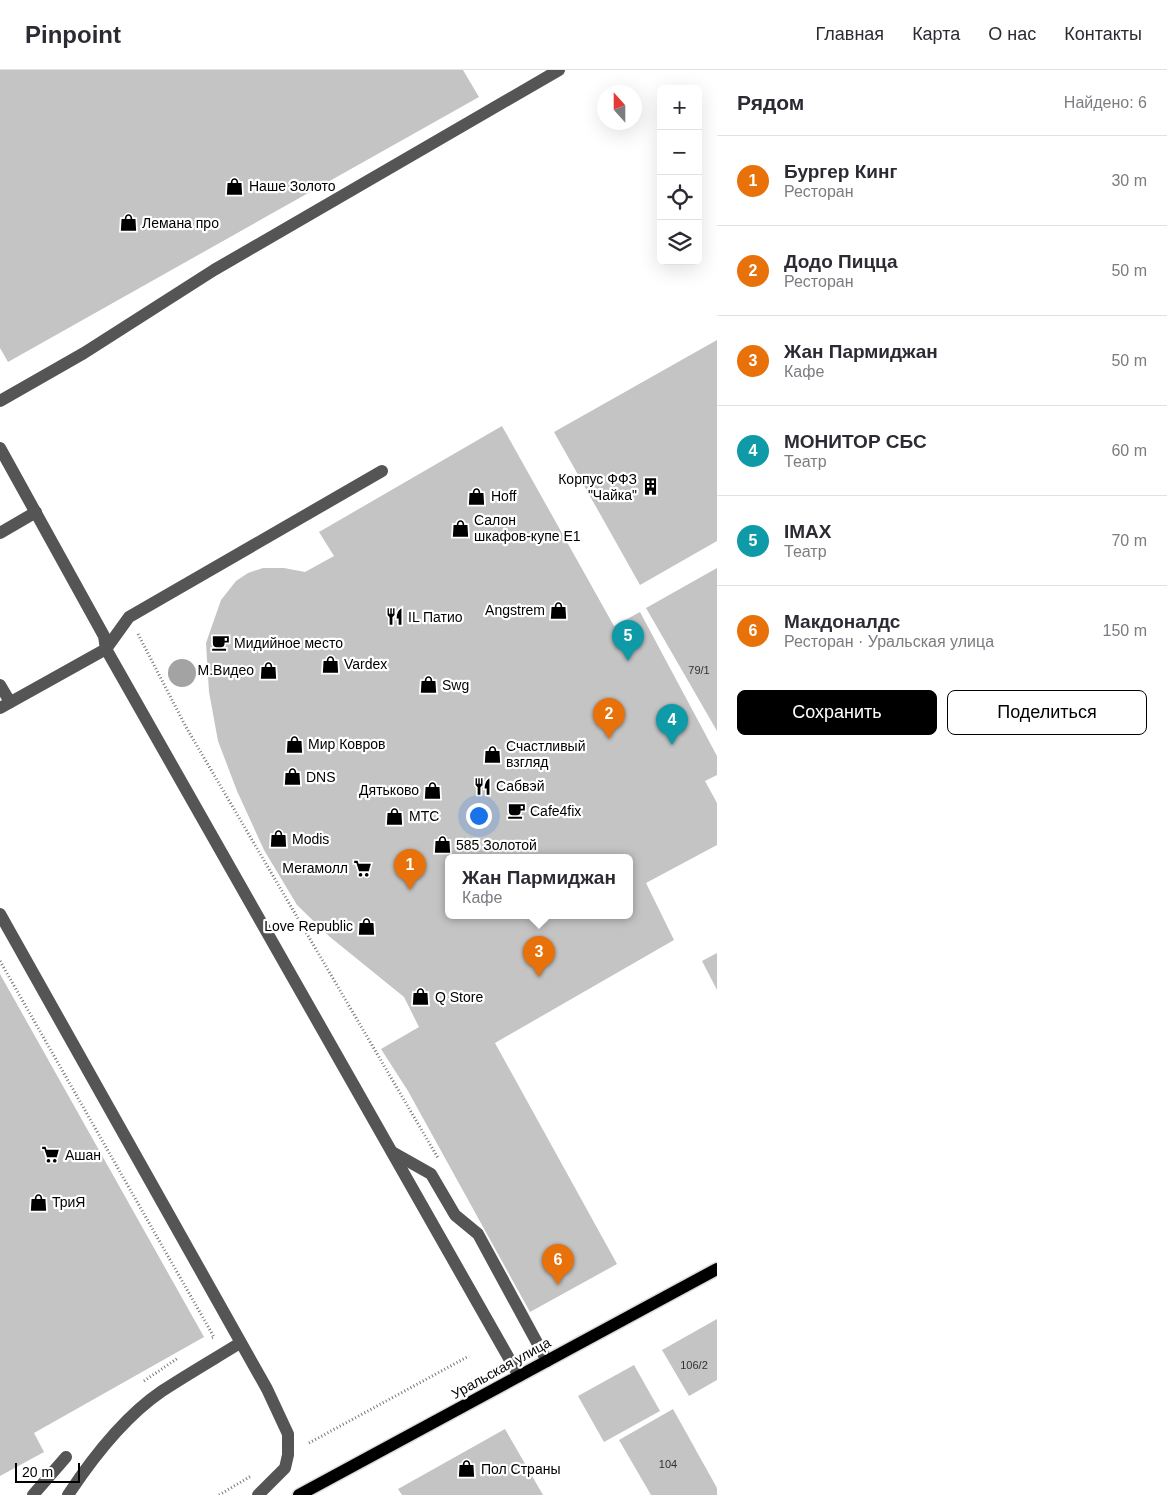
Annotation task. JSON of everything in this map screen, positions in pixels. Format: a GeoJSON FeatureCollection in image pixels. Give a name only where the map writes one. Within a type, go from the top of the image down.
{"type":"FeatureCollection","features":[{"type":"Feature","properties":{"kind":"main road","name":"Уральская улица"},"geometry":{"type":"LineString","coordinates":[[300,1495],[717,1269]]}},
{"type":"Feature","properties":{"kind":"lane"},"geometry":{"type":"LineString","coordinates":[[0,401],[84,353],[214,270],[559,70]]}},
{"type":"Feature","properties":{"kind":"lane"},"geometry":{"type":"LineString","coordinates":[[0,448],[104,636],[106,650],[518,1376]]}},
{"type":"Feature","properties":{"kind":"lane"},"geometry":{"type":"LineString","coordinates":[[0,685],[5,705],[106,650],[130,617],[382,471]]}},
{"type":"Feature","properties":{"kind":"lane"},"geometry":{"type":"LineString","coordinates":[[0,533],[36,512]]}},
{"type":"Feature","properties":{"kind":"lane"},"geometry":{"type":"LineString","coordinates":[[0,914],[267,1389],[288,1434],[285,1468],[258,1495]]}},
{"type":"Feature","properties":{"kind":"lane"},"geometry":{"type":"LineString","coordinates":[[392,1152],[431,1174],[455,1215],[478,1234],[547,1360]]}},
{"type":"Feature","properties":{"kind":"lane"},"geometry":{"type":"LineString","coordinates":[[68,1495],[88,1465],[124,1424],[161,1392],[240,1342]]}},
{"type":"Feature","properties":{"kind":"lane"},"geometry":{"type":"LineString","coordinates":[[33,1495],[66,1457]]}},
{"type":"Feature","properties":{"kind":"path"},"geometry":{"type":"LineString","coordinates":[[130,617],[186,727],[443,1166]]}},
{"type":"Feature","properties":{"kind":"path"},"geometry":{"type":"LineString","coordinates":[[0,961],[214,1337]]}},
{"type":"Feature","properties":{"kind":"path"},"geometry":{"type":"LineString","coordinates":[[309,1443],[469,1356]]}},
{"type":"Feature","properties":{"kind":"path"},"geometry":{"type":"LineString","coordinates":[[219,1495],[253,1475]]}},
{"type":"Feature","properties":{"kind":"shaded area"},"geometry":{"type":"Polygon","coordinates":[[[182,659],[192,663],[196,673],[192,683],[182,687],[172,683],[168,673],[172,663],[182,659]]]}},
{"type":"Feature","properties":{"kind":"building","name":"Лемана про"},"geometry":{"type":"Polygon","coordinates":[[[0,70],[463,70],[479,97],[8,362],[0,348],[0,70]]]}},
{"type":"Feature","properties":{"kind":"building","name":"Корпус ФФЗ \"Чайка\""},"geometry":{"type":"Polygon","coordinates":[[[717,340],[717,541],[640,585],[554,432],[717,340]]]}},
{"type":"Feature","properties":{"kind":"building","name":"Мегамолл"},"geometry":{"type":"Polygon","coordinates":[[[502,426],[614,626],[640,612],[717,756],[717,775],[705,781],[717,803],[717,845],[646,883],[674,940],[495,1043],[617,1264],[530,1312],[408,1091],[381,1049],[419,1027],[404,997],[330,937],[297,905],[264,850],[237,791],[218,741],[209,692],[206,643],[221,600],[236,581],[248,573],[263,568],[284,568],[305,572],[334,556],[319,532],[502,426]]]}},
{"type":"Feature","properties":{"kind":"building"},"geometry":{"type":"Polygon","coordinates":[[[717,568],[717,731],[646,608],[717,568]]]}},
{"type":"Feature","properties":{"kind":"building"},"geometry":{"type":"Polygon","coordinates":[[[717,953],[717,990],[702,961],[717,953]]]}},
{"type":"Feature","properties":{"kind":"building","name":"Ашан"},"geometry":{"type":"Polygon","coordinates":[[[0,974],[204,1337],[34,1433],[44,1452],[0,1476],[0,974]]]}},
{"type":"Feature","properties":{"kind":"building"},"geometry":{"type":"Polygon","coordinates":[[[717,1319],[717,1380],[689,1396],[662,1350],[717,1319]]]}},
{"type":"Feature","properties":{"kind":"building"},"geometry":{"type":"Polygon","coordinates":[[[634,1365],[660,1411],[604,1442],[578,1396],[634,1365]]]}},
{"type":"Feature","properties":{"kind":"building"},"geometry":{"type":"Polygon","coordinates":[[[673,1409],[717,1488],[717,1495],[651,1495],[619,1440],[673,1409]]]}},
{"type":"Feature","properties":{"kind":"building"},"geometry":{"type":"Polygon","coordinates":[[[505,1429],[543,1495],[402,1495],[398,1489],[505,1429]]]}},
{"type":"Feature","properties":{"kind":"place","name":"Наше Золото"},"geometry":{"type":"Point","coordinates":[235,186]}},
{"type":"Feature","properties":{"kind":"place","name":"Лемана про"},"geometry":{"type":"Point","coordinates":[128,223]}},
{"type":"Feature","properties":{"kind":"place","name":"Корпус ФФЗ \"Чайка\""},"geometry":{"type":"Point","coordinates":[651,487]}},
{"type":"Feature","properties":{"kind":"place","name":"Hoff"},"geometry":{"type":"Point","coordinates":[477,496]}},
{"type":"Feature","properties":{"kind":"place","name":"Салон шкафов-купе Е1"},"geometry":{"type":"Point","coordinates":[460,528]}},
{"type":"Feature","properties":{"kind":"place","name":"Angstrem"},"geometry":{"type":"Point","coordinates":[559,610]}},
{"type":"Feature","properties":{"kind":"place","name":"IL Патио"},"geometry":{"type":"Point","coordinates":[394,617]}},
{"type":"Feature","properties":{"kind":"place","name":"Мидийное место"},"geometry":{"type":"Point","coordinates":[220,643]}},
{"type":"Feature","properties":{"kind":"place","name":"IMAX"},"geometry":{"type":"Point","coordinates":[628,661]}},
{"type":"Feature","properties":{"kind":"place","name":"Vardex"},"geometry":{"type":"Point","coordinates":[330,664]}},
{"type":"Feature","properties":{"kind":"place","name":"М.Видео"},"geometry":{"type":"Point","coordinates":[268,670]}},
{"type":"Feature","properties":{"kind":"place","name":"Swg"},"geometry":{"type":"Point","coordinates":[428,685]}},
{"type":"Feature","properties":{"kind":"place","name":"Додо Пицца"},"geometry":{"type":"Point","coordinates":[609,739]}},
{"type":"Feature","properties":{"kind":"place","name":"Мир Ковров"},"geometry":{"type":"Point","coordinates":[294,744]}},
{"type":"Feature","properties":{"kind":"place","name":"МОНИТОР СБС"},"geometry":{"type":"Point","coordinates":[672,745]}},
{"type":"Feature","properties":{"kind":"place","name":"Счастливый взгляд"},"geometry":{"type":"Point","coordinates":[492,754]}},
{"type":"Feature","properties":{"kind":"place","name":"DNS"},"geometry":{"type":"Point","coordinates":[292,777]}},
{"type":"Feature","properties":{"kind":"place","name":"Сабвэй"},"geometry":{"type":"Point","coordinates":[482,786]}},
{"type":"Feature","properties":{"kind":"place","name":"Дятьково"},"geometry":{"type":"Point","coordinates":[433,790]}},
{"type":"Feature","properties":{"kind":"place","name":"Cafe4fix"},"geometry":{"type":"Point","coordinates":[516,811]}},
{"type":"Feature","properties":{"kind":"place","name":"МТС"},"geometry":{"type":"Point","coordinates":[395,816]}},
{"type":"Feature","properties":{"kind":"place","name":"Modis"},"geometry":{"type":"Point","coordinates":[278,839]}},
{"type":"Feature","properties":{"kind":"place","name":"585 Золотой"},"geometry":{"type":"Point","coordinates":[442,845]}},
{"type":"Feature","properties":{"kind":"place","name":"Мегамолл"},"geometry":{"type":"Point","coordinates":[362,868]}},
{"type":"Feature","properties":{"kind":"place","name":"Бургер Кинг"},"geometry":{"type":"Point","coordinates":[410,890]}},
{"type":"Feature","properties":{"kind":"place","name":"Love Republic"},"geometry":{"type":"Point","coordinates":[367,926]}},
{"type":"Feature","properties":{"kind":"place","name":"Жан Пармиджан"},"geometry":{"type":"Point","coordinates":[539,977]}},
{"type":"Feature","properties":{"kind":"place","name":"Q Store"},"geometry":{"type":"Point","coordinates":[421,997]}},
{"type":"Feature","properties":{"kind":"place","name":"Ашан"},"geometry":{"type":"Point","coordinates":[51,1155]}},
{"type":"Feature","properties":{"kind":"place","name":"ТриЯ"},"geometry":{"type":"Point","coordinates":[38,1202]}},
{"type":"Feature","properties":{"kind":"place","name":"Макдоналдс"},"geometry":{"type":"Point","coordinates":[558,1285]}},
{"type":"Feature","properties":{"kind":"place","name":"Пол Страны"},"geometry":{"type":"Point","coordinates":[467,1469]}}]}
